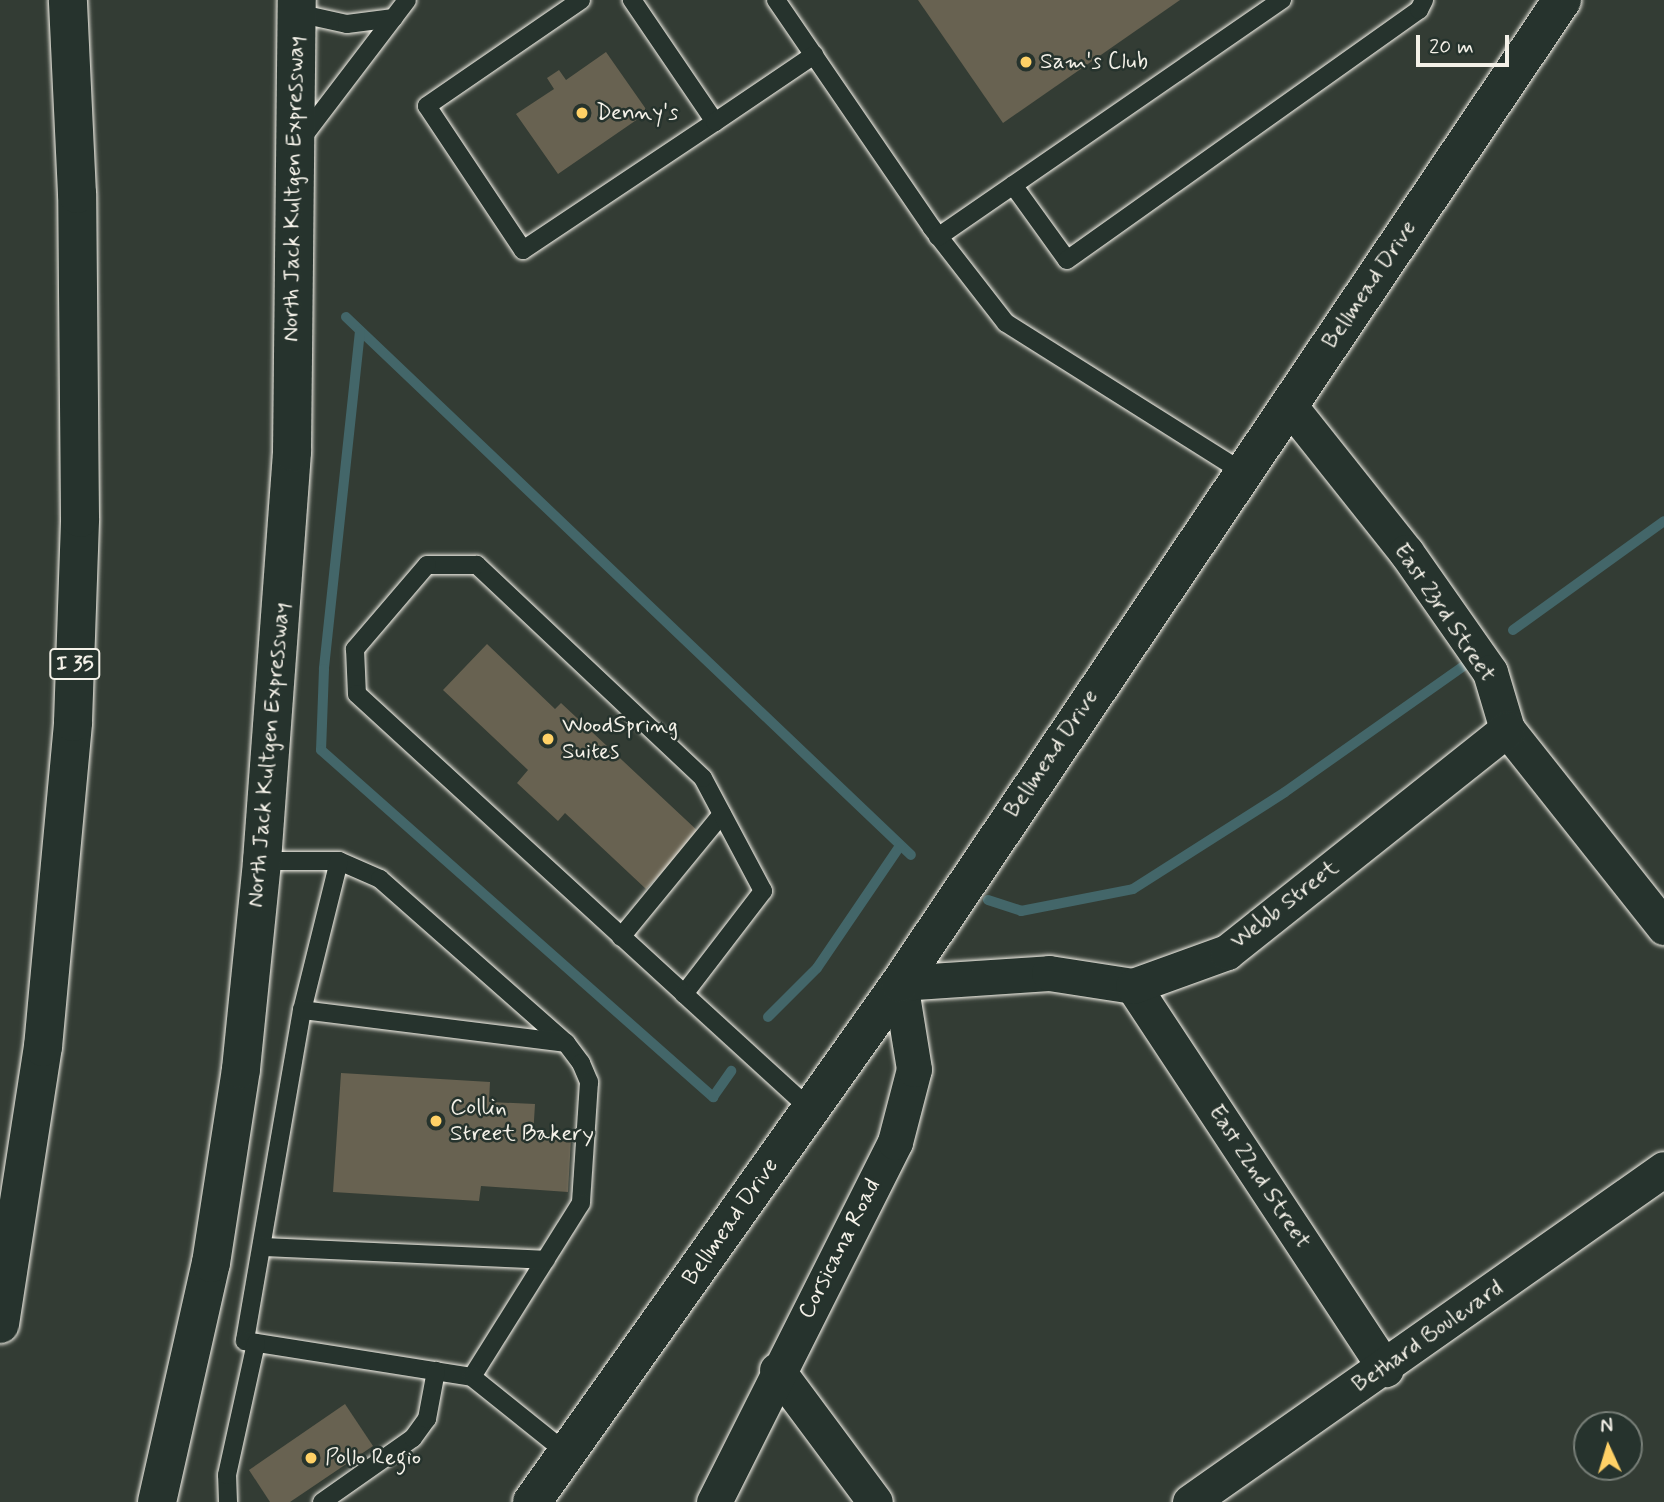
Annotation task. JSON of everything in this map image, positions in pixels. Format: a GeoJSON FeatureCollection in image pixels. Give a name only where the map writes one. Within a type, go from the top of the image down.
{"type":"FeatureCollection","features":[{"type":"Feature","properties":{"kind":"main road","name":"I 35"},"geometry":{"type":"LineString","coordinates":[[0,1324],[43,1048],[72,746],[79,505],[78,194],[68,0]]}},
{"type":"Feature","properties":{"kind":"main road","name":"Bellmead Drive"},"geometry":{"type":"LineString","coordinates":[[532,1502],[900,983],[1241,471],[1562,0]]}},
{"type":"Feature","properties":{"kind":"main road","name":"North Jack Kultgen Expressway"},"geometry":{"type":"LineString","coordinates":[[157,1502],[211,1263],[241,1069],[262,860],[292,452],[297,6]]}},
{"type":"Feature","properties":{"kind":"street","name":"East 23rd Street"},"geometry":{"type":"LineString","coordinates":[[1289,404],[1406,552],[1490,673],[1507,729],[1664,927]]}},
{"type":"Feature","properties":{"kind":"street","name":"Webb Street"},"geometry":{"type":"LineString","coordinates":[[900,983],[1049,973],[1133,986],[1227,952],[1507,729]]}},
{"type":"Feature","properties":{"kind":"street","name":"Corsicana Road"},"geometry":{"type":"LineString","coordinates":[[720,1500],[777,1370],[895,1142],[914,1069],[900,983]]}},
{"type":"Feature","properties":{"kind":"street","name":"East 22nd Street"},"geometry":{"type":"LineString","coordinates":[[1133,986],[1386,1369]]}},
{"type":"Feature","properties":{"kind":"street","name":"Bethard Boulevard"},"geometry":{"type":"LineString","coordinates":[[1190,1502],[1386,1369],[1664,1169]]}},
{"type":"Feature","properties":{"kind":"street"},"geometry":{"type":"LineString","coordinates":[[777,1370],[875,1502]]}},
{"type":"Feature","properties":{"kind":"lane"},"geometry":{"type":"LineString","coordinates":[[297,143],[408,0]]}},
{"type":"Feature","properties":{"kind":"lane"},"geometry":{"type":"LineString","coordinates":[[581,0],[428,106],[523,250],[814,55]]}},
{"type":"Feature","properties":{"kind":"lane"},"geometry":{"type":"LineString","coordinates":[[632,0],[715,122]]}},
{"type":"Feature","properties":{"kind":"lane"},"geometry":{"type":"LineString","coordinates":[[776,0],[938,237],[1006,323],[1241,471]]}},
{"type":"Feature","properties":{"kind":"lane"},"geometry":{"type":"LineString","coordinates":[[938,237],[1282,0]]}},
{"type":"Feature","properties":{"kind":"lane"},"geometry":{"type":"LineString","coordinates":[[1013,186],[1067,260],[1419,10],[1424,0]]}},
{"type":"Feature","properties":{"kind":"lane"},"geometry":{"type":"LineString","coordinates":[[297,6],[347,24],[394,18]]}},
{"type":"Feature","properties":{"kind":"lane"},"geometry":{"type":"LineString","coordinates":[[684,994],[763,891],[703,778],[477,565],[427,565],[355,649],[356,694],[621,937],[810,1109]]}},
{"type":"Feature","properties":{"kind":"lane"},"geometry":{"type":"LineString","coordinates":[[621,937],[722,814]]}},
{"type":"Feature","properties":{"kind":"lane"},"geometry":{"type":"LineString","coordinates":[[262,860],[339,861],[380,880],[566,1043],[589,1082],[581,1203],[472,1377]]}},
{"type":"Feature","properties":{"kind":"lane"},"geometry":{"type":"LineString","coordinates":[[339,861],[302,1010],[245,1341],[472,1377],[567,1452]]}},
{"type":"Feature","properties":{"kind":"lane"},"geometry":{"type":"LineString","coordinates":[[302,1010],[566,1043]]}},
{"type":"Feature","properties":{"kind":"lane"},"geometry":{"type":"LineString","coordinates":[[262,1247],[546,1260]]}},
{"type":"Feature","properties":{"kind":"lane"},"geometry":{"type":"LineString","coordinates":[[228,1502],[227,1475],[256,1343]]}},
{"type":"Feature","properties":{"kind":"lane"},"geometry":{"type":"LineString","coordinates":[[322,1502],[413,1438],[428,1419],[436,1371]]}},
{"type":"Feature","properties":{"kind":"building","name":"Sam's Club"},"geometry":{"type":"Polygon","coordinates":[[[918,0],[1180,0],[1003,123],[918,0]]]}},
{"type":"Feature","properties":{"kind":"building","name":"Denny's"},"geometry":{"type":"Polygon","coordinates":[[[606,52],[648,112],[558,174],[516,114],[554,89],[547,78],[559,70],[566,80],[606,52]]]}},
{"type":"Feature","properties":{"kind":"building","name":"WoodSpring Suites"},"geometry":{"type":"Polygon","coordinates":[[[487,644],[555,709],[561,703],[700,833],[646,889],[565,813],[558,821],[517,783],[528,770],[443,690],[487,644]]]}},
{"type":"Feature","properties":{"kind":"building","name":"Collin Street Bakery"},"geometry":{"type":"Polygon","coordinates":[[[341,1073],[490,1082],[489,1102],[535,1104],[533,1137],[571,1139],[568,1192],[481,1186],[479,1201],[333,1192],[341,1073]]]}},
{"type":"Feature","properties":{"kind":"building","name":"Pollo Regio"},"geometry":{"type":"Polygon","coordinates":[[[345,1404],[373,1446],[290,1502],[270,1502],[249,1470],[345,1404]]]}},
{"type":"Feature","properties":{"kind":"waterway"},"geometry":{"type":"LineString","coordinates":[[346,317],[911,855]]}},
{"type":"Feature","properties":{"kind":"waterway"},"geometry":{"type":"LineString","coordinates":[[360,331],[324,669],[321,750],[713,1097],[731,1071]]}},
{"type":"Feature","properties":{"kind":"waterway"},"geometry":{"type":"LineString","coordinates":[[1513,630],[1664,521]]}},
{"type":"Feature","properties":{"kind":"waterway"},"geometry":{"type":"LineString","coordinates":[[988,900],[1021,911],[1133,889],[1285,792],[1472,660]]}},
{"type":"Feature","properties":{"kind":"waterway"},"geometry":{"type":"LineString","coordinates":[[768,1017],[817,968],[900,846]]}},
{"type":"Feature","properties":{"kind":"place","name":"Sam's Club"},"geometry":{"type":"Point","coordinates":[1026,62]}},
{"type":"Feature","properties":{"kind":"place","name":"Denny's"},"geometry":{"type":"Point","coordinates":[582,113]}},
{"type":"Feature","properties":{"kind":"place","name":"WoodSpring Suites"},"geometry":{"type":"Point","coordinates":[548,739]}},
{"type":"Feature","properties":{"kind":"place","name":"Collin Street Bakery"},"geometry":{"type":"Point","coordinates":[436,1121]}},
{"type":"Feature","properties":{"kind":"place","name":"Pollo Regio"},"geometry":{"type":"Point","coordinates":[311,1458]}}]}
